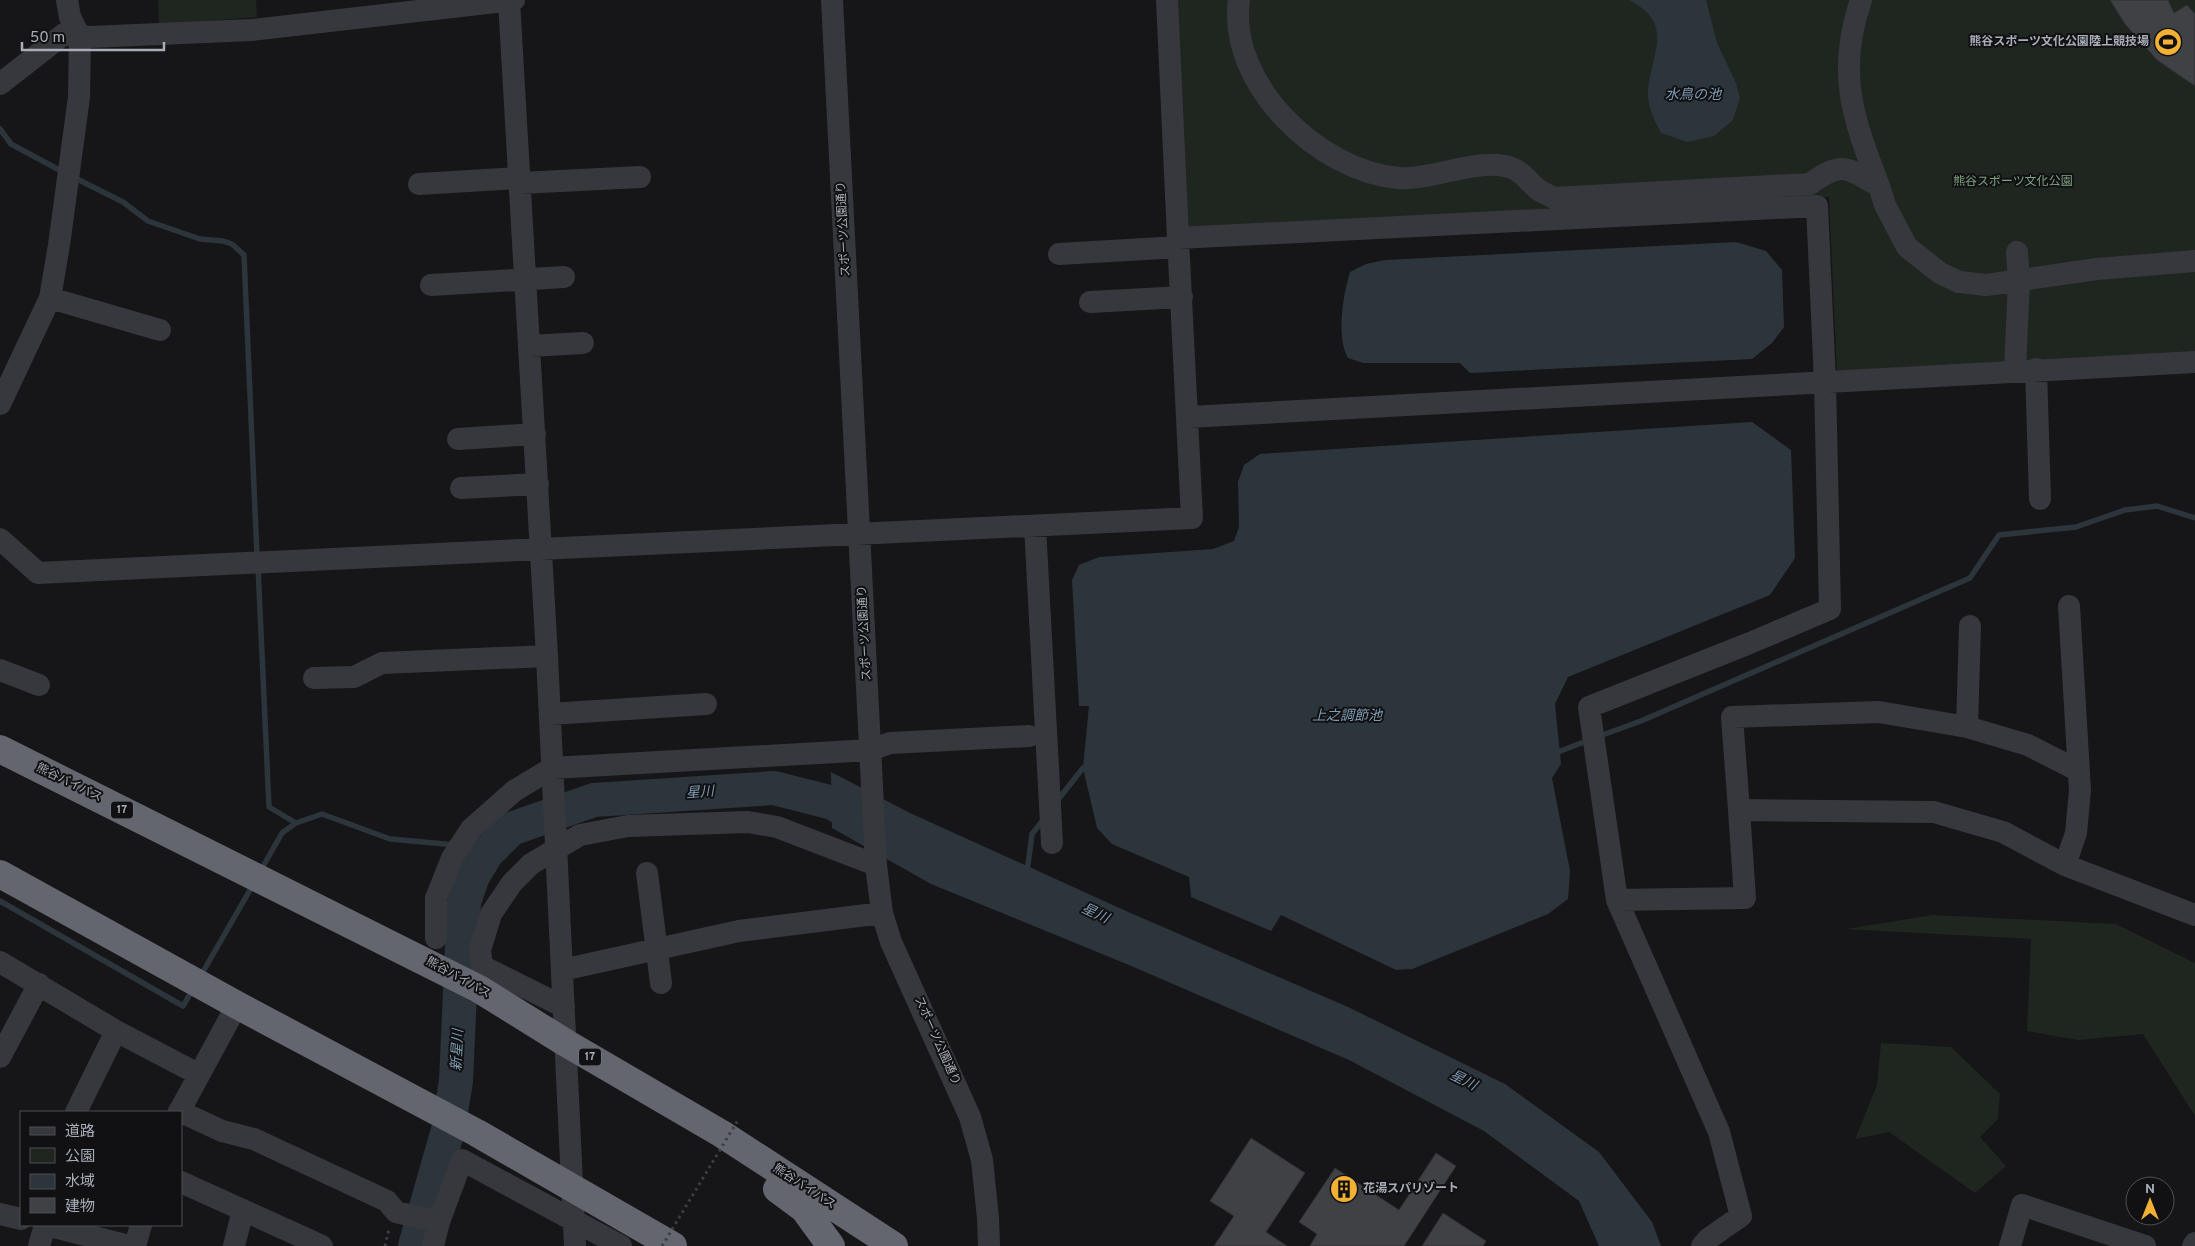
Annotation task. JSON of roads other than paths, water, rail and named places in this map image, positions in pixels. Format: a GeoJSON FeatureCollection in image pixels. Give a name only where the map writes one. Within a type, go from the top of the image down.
{"type":"FeatureCollection","features":[{"type":"Feature","properties":{"kind":"highway","name":"熊谷バイパス"},"geometry":{"type":"LineString","coordinates":[[0,749],[256,876],[434,951],[479,989],[566,1043],[703,1123],[894,1246]]}},
{"type":"Feature","properties":{"kind":"highway"},"geometry":{"type":"LineString","coordinates":[[0,874],[237,1005],[477,1133],[673,1246]]}},
{"type":"Feature","properties":{"kind":"highway"},"geometry":{"type":"LineString","coordinates":[[703,1123],[713,1145],[804,1209],[831,1246]]}},
{"type":"Feature","properties":{"kind":"street"},"geometry":{"type":"LineString","coordinates":[[0,404],[50,298],[68,188],[79,96],[80,37],[70,17],[67,0]]}},
{"type":"Feature","properties":{"kind":"street"},"geometry":{"type":"LineString","coordinates":[[0,84],[64,34],[80,37],[252,30],[511,0],[519,180],[550,714],[575,1246]]}},
{"type":"Feature","properties":{"kind":"street","name":"スポーツ公園通り"},"geometry":{"type":"LineString","coordinates":[[832,0],[876,865],[882,913],[891,942],[970,1117],[982,1160],[989,1246]]}},
{"type":"Feature","properties":{"kind":"street"},"geometry":{"type":"LineString","coordinates":[[0,539],[38,573],[1192,518],[1167,0]]}},
{"type":"Feature","properties":{"kind":"street"},"geometry":{"type":"LineString","coordinates":[[1239,0],[1240,37],[1248,65],[1264,95],[1282,118],[1309,139],[1337,157],[1363,170],[1398,178],[1425,176],[1480,164],[1508,168],[1514,169],[1540,190],[1554,198],[1810,184],[1834,169],[1843,169],[1856,173],[1879,186]]}},
{"type":"Feature","properties":{"kind":"street"},"geometry":{"type":"LineString","coordinates":[[1861,0],[1855,18],[1849,50],[1849,92],[1858,131],[1879,186],[1884,205],[1907,247],[1940,273],[1959,282],[1986,285],[2097,268],[2195,261]]}},
{"type":"Feature","properties":{"kind":"street"},"geometry":{"type":"LineString","coordinates":[[419,184],[640,177]]}},
{"type":"Feature","properties":{"kind":"street"},"geometry":{"type":"LineString","coordinates":[[1059,254],[1179,242],[1817,206],[1825,381],[1830,609],[1589,707],[1617,900],[1719,1132],[1741,1216],[1708,1239],[1702,1246]]}},
{"type":"Feature","properties":{"kind":"street"},"geometry":{"type":"LineString","coordinates":[[2017,252],[2026,370],[2040,499]]}},
{"type":"Feature","properties":{"kind":"street"},"geometry":{"type":"LineString","coordinates":[[431,285],[564,277]]}},
{"type":"Feature","properties":{"kind":"street"},"geometry":{"type":"LineString","coordinates":[[1090,302],[1182,297]]}},
{"type":"Feature","properties":{"kind":"street"},"geometry":{"type":"LineString","coordinates":[[50,298],[160,330]]}},
{"type":"Feature","properties":{"kind":"street"},"geometry":{"type":"LineString","coordinates":[[530,346],[583,343]]}},
{"type":"Feature","properties":{"kind":"street"},"geometry":{"type":"LineString","coordinates":[[1188,417],[2195,362]]}},
{"type":"Feature","properties":{"kind":"street"},"geometry":{"type":"LineString","coordinates":[[458,439],[535,434]]}},
{"type":"Feature","properties":{"kind":"street"},"geometry":{"type":"LineString","coordinates":[[460,488],[538,484]]}},
{"type":"Feature","properties":{"kind":"street"},"geometry":{"type":"LineString","coordinates":[[1035,526],[1052,843]]}},
{"type":"Feature","properties":{"kind":"street"},"geometry":{"type":"LineString","coordinates":[[2064,865],[2076,833],[2080,790],[2069,606]]}},
{"type":"Feature","properties":{"kind":"street"},"geometry":{"type":"LineString","coordinates":[[1967,727],[1970,626]]}},
{"type":"Feature","properties":{"kind":"street"},"geometry":{"type":"LineString","coordinates":[[314,678],[354,677],[382,663],[547,656]]}},
{"type":"Feature","properties":{"kind":"street"},"geometry":{"type":"LineString","coordinates":[[0,670],[39,685]]}},
{"type":"Feature","properties":{"kind":"street"},"geometry":{"type":"LineString","coordinates":[[550,714],[706,704]]}},
{"type":"Feature","properties":{"kind":"street"},"geometry":{"type":"LineString","coordinates":[[1617,900],[1745,898],[1732,717],[1879,712],[1967,727],[2028,745],[2079,771]]}},
{"type":"Feature","properties":{"kind":"street"},"geometry":{"type":"LineString","coordinates":[[434,951],[436,898],[452,858],[471,830],[514,791],[552,768],[872,757],[890,743],[1029,736]]}},
{"type":"Feature","properties":{"kind":"street"},"geometry":{"type":"LineString","coordinates":[[1739,810],[1934,812],[2003,832],[2064,865],[2195,915]]}},
{"type":"Feature","properties":{"kind":"street"},"geometry":{"type":"LineString","coordinates":[[564,1006],[482,966],[480,950],[491,914],[512,883],[531,864],[580,834],[628,826],[748,822],[777,827],[876,865]]}},
{"type":"Feature","properties":{"kind":"street"},"geometry":{"type":"LineString","coordinates":[[647,873],[661,983]]}},
{"type":"Feature","properties":{"kind":"street"},"geometry":{"type":"LineString","coordinates":[[562,970],[739,931],[882,913]]}},
{"type":"Feature","properties":{"kind":"street"},"geometry":{"type":"LineString","coordinates":[[0,962],[116,1031],[198,1074]]}},
{"type":"Feature","properties":{"kind":"street"},"geometry":{"type":"LineString","coordinates":[[0,1057],[39,984]]}},
{"type":"Feature","properties":{"kind":"street"},"geometry":{"type":"LineString","coordinates":[[180,1111],[237,1005]]}},
{"type":"Feature","properties":{"kind":"street"},"geometry":{"type":"LineString","coordinates":[[76,1111],[116,1031]]}},
{"type":"Feature","properties":{"kind":"street"},"geometry":{"type":"LineString","coordinates":[[182,1113],[222,1131],[254,1139],[387,1201],[396,1212],[438,1222]]}},
{"type":"Feature","properties":{"kind":"street"},"geometry":{"type":"LineString","coordinates":[[434,1246],[438,1222],[462,1160],[621,1246]]}},
{"type":"Feature","properties":{"kind":"street"},"geometry":{"type":"LineString","coordinates":[[182,1182],[322,1246]]}},
{"type":"Feature","properties":{"kind":"street"},"geometry":{"type":"LineString","coordinates":[[2010,1246],[2022,1205],[2145,1246]]}},
{"type":"Feature","properties":{"kind":"street"},"geometry":{"type":"LineString","coordinates":[[234,1246],[243,1210]]}},
{"type":"Feature","properties":{"kind":"street"},"geometry":{"type":"LineString","coordinates":[[0,1214],[20,1219]]}},
{"type":"Feature","properties":{"kind":"street"},"geometry":{"type":"LineString","coordinates":[[39,1246],[45,1226]]}},
{"type":"Feature","properties":{"kind":"street"},"geometry":{"type":"LineString","coordinates":[[49,1226],[129,1246]]}},
{"type":"Feature","properties":{"kind":"street"},"geometry":{"type":"LineString","coordinates":[[135,1246],[141,1226]]}},
{"type":"Feature","properties":{"kind":"water","name":"水鳥の池"},"geometry":{"type":"Polygon","coordinates":[[[1629,0],[1706,0],[1717,43],[1736,83],[1740,98],[1733,120],[1714,136],[1688,142],[1661,133],[1652,112],[1648,96],[1650,76],[1656,51],[1656,29],[1652,19],[1643,9],[1629,0]]]}},
{"type":"Feature","properties":{"kind":"water"},"geometry":{"type":"Polygon","coordinates":[[[1736,242],[1766,251],[1782,270],[1784,327],[1772,343],[1752,359],[1470,373],[1460,363],[1363,363],[1348,358],[1344,349],[1342,316],[1347,281],[1350,272],[1366,264],[1385,260],[1736,242]]]}},
{"type":"Feature","properties":{"kind":"water","name":"上之調節池"},"geometry":{"type":"Polygon","coordinates":[[[1752,422],[1791,450],[1795,558],[1770,595],[1568,677],[1555,704],[1561,764],[1552,778],[1570,871],[1568,899],[1548,914],[1412,969],[1396,970],[1281,915],[1271,931],[1191,897],[1189,877],[1112,844],[1097,828],[1083,768],[1089,706],[1079,706],[1072,580],[1079,565],[1099,557],[1213,549],[1234,541],[1239,527],[1238,482],[1244,465],[1260,454],[1752,422]]]}},
{"type":"Feature","properties":{"kind":"water"},"geometry":{"type":"Polygon","coordinates":[[[831,772],[910,813],[1126,911],[1348,1007],[1505,1084],[1599,1152],[1652,1222],[1661,1246],[1599,1246],[1579,1201],[1484,1131],[1349,1060],[1129,965],[931,884],[832,828],[831,772]]]}},
{"type":"Feature","properties":{"kind":"waterway"},"geometry":{"type":"LineString","coordinates":[[0,129],[11,144],[63,172]]}},
{"type":"Feature","properties":{"kind":"waterway"},"geometry":{"type":"LineString","coordinates":[[73,177],[123,202],[148,221],[200,239],[223,241],[232,244],[244,255],[257,557]]}},
{"type":"Feature","properties":{"kind":"waterway"},"geometry":{"type":"LineString","coordinates":[[1597,737],[1641,721],[1970,578],[1999,535],[2076,527],[2125,510],[2157,506],[2195,518]]}},
{"type":"Feature","properties":{"kind":"waterway"},"geometry":{"type":"LineString","coordinates":[[258,566],[269,807],[296,823]]}},
{"type":"Feature","properties":{"kind":"waterway"},"geometry":{"type":"LineString","coordinates":[[1553,754],[1589,740]]}},
{"type":"Feature","properties":{"kind":"waterway"},"geometry":{"type":"LineString","coordinates":[[1057,801],[1083,768],[1089,769]]}},
{"type":"Feature","properties":{"kind":"waterway","name":"星川"},"geometry":{"type":"LineString","coordinates":[[415,1246],[448,1130],[456,1081],[464,902],[473,876],[487,853],[511,829],[594,800],[774,788],[833,803],[870,826]]}},
{"type":"Feature","properties":{"kind":"waterway"},"geometry":{"type":"LineString","coordinates":[[261,870],[282,833],[296,823],[322,814],[390,839],[456,845]]}},
{"type":"Feature","properties":{"kind":"waterway"},"geometry":{"type":"LineString","coordinates":[[1027,872],[1032,834],[1044,819]]}},
{"type":"Feature","properties":{"kind":"waterway"},"geometry":{"type":"LineString","coordinates":[[465,848],[487,853]]}},
{"type":"Feature","properties":{"kind":"waterway"},"geometry":{"type":"LineString","coordinates":[[200,977],[254,883]]}},
{"type":"Feature","properties":{"kind":"waterway"},"geometry":{"type":"LineString","coordinates":[[0,901],[183,1006],[193,989]]}},
{"type":"Feature","properties":{"kind":"place","name":"熊谷スポーツ文化公園陸上競技場"},"geometry":{"type":"Point","coordinates":[2168,42]}},
{"type":"Feature","properties":{"kind":"place","name":"花湯スパリゾート"},"geometry":{"type":"Point","coordinates":[1344,1189]}},
{"type":"Feature","properties":{"kind":"park label","name":"熊谷スポーツ文化公園"},"geometry":{"type":"Point","coordinates":[2013,182]}},
{"type":"Feature","properties":{"kind":"water label","name":"新星川"},"geometry":{"type":"Point","coordinates":[458,1050]}}]}
